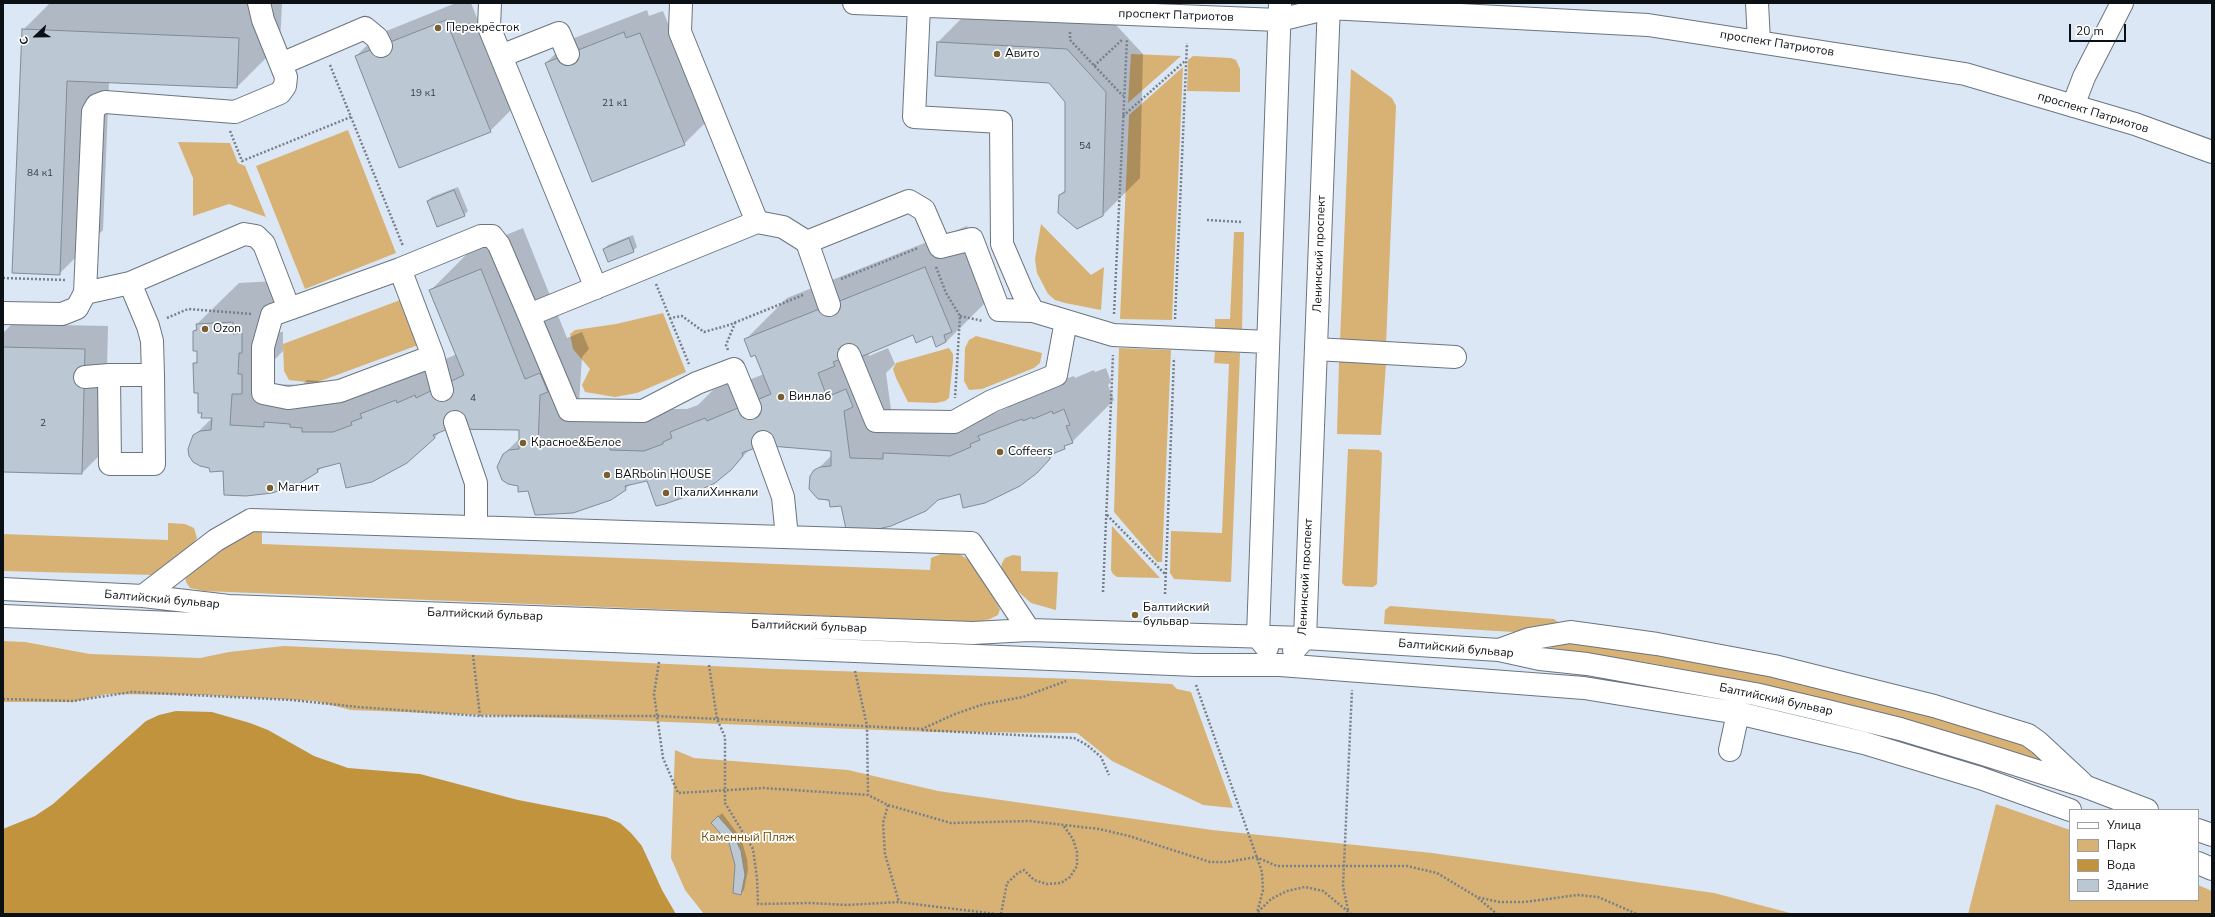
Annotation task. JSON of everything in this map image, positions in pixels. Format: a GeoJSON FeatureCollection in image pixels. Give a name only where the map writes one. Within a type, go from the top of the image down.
{"type":"FeatureCollection","features":[{"type":"Feature","properties":{"kind":"street"},"geometry":{"type":"LineString","coordinates":[[3,313],[62,314],[77,308],[85,287],[93,112],[97,105],[106,102],[235,112],[280,92],[285,86],[286,77],[263,20],[259,3]]}},
{"type":"Feature","properties":{"kind":"street"},"geometry":{"type":"LineString","coordinates":[[490,3],[489,27],[596,288]]}},
{"type":"Feature","properties":{"kind":"street"},"geometry":{"type":"LineString","coordinates":[[681,3],[680,32],[757,222]]}},
{"type":"Feature","properties":{"kind":"street","name":"проспект Патриотов"},"geometry":{"type":"LineString","coordinates":[[854,3],[919,6],[1280,12],[1325,4],[1648,25],[1965,74],[2135,124],[2212,152]]}},
{"type":"Feature","properties":{"kind":"street"},"geometry":{"type":"LineString","coordinates":[[1757,3],[1759,41]]}},
{"type":"Feature","properties":{"kind":"street"},"geometry":{"type":"LineString","coordinates":[[2074,106],[2084,76],[2122,3]]}},
{"type":"Feature","properties":{"kind":"street","name":"Ленинский проспект"},"geometry":{"type":"LineString","coordinates":[[1280,665],[1305,638],[1316,349],[1325,4]]}},
{"type":"Feature","properties":{"kind":"street"},"geometry":{"type":"LineString","coordinates":[[919,6],[914,117],[1001,122],[1002,244],[1023,293],[1033,311]]}},
{"type":"Feature","properties":{"kind":"street"},"geometry":{"type":"LineString","coordinates":[[1280,12],[1258,637],[1280,665]]}},
{"type":"Feature","properties":{"kind":"street"},"geometry":{"type":"LineString","coordinates":[[281,64],[365,28],[377,38],[381,46]]}},
{"type":"Feature","properties":{"kind":"street"},"geometry":{"type":"LineString","coordinates":[[501,56],[559,33],[568,54]]}},
{"type":"Feature","properties":{"kind":"street"},"geometry":{"type":"LineString","coordinates":[[807,242],[909,201],[924,210],[940,247],[972,240],[999,310],[1033,311],[1113,335],[1268,342]]}},
{"type":"Feature","properties":{"kind":"street"},"geometry":{"type":"LineString","coordinates":[[529,315],[757,222],[783,227],[807,242],[829,305]]}},
{"type":"Feature","properties":{"kind":"street"},"geometry":{"type":"LineString","coordinates":[[85,287],[130,283],[244,234],[256,236],[264,244],[280,312],[263,347],[262,393],[288,398],[340,391],[433,356]]}},
{"type":"Feature","properties":{"kind":"street"},"geometry":{"type":"LineString","coordinates":[[280,312],[405,267],[481,236],[492,236],[499,245],[569,410],[643,411],[697,383],[734,369],[750,408]]}},
{"type":"Feature","properties":{"kind":"street"},"geometry":{"type":"LineString","coordinates":[[405,267],[442,390]]}},
{"type":"Feature","properties":{"kind":"street"},"geometry":{"type":"LineString","coordinates":[[109,375],[110,464],[154,464],[152,341],[148,326],[130,283]]}},
{"type":"Feature","properties":{"kind":"street"},"geometry":{"type":"LineString","coordinates":[[849,355],[876,421],[954,422],[992,401],[1056,375],[1066,320]]}},
{"type":"Feature","properties":{"kind":"street"},"geometry":{"type":"LineString","coordinates":[[1316,349],[1455,357]]}},
{"type":"Feature","properties":{"kind":"street"},"geometry":{"type":"LineString","coordinates":[[85,377],[109,375],[153,375]]}},
{"type":"Feature","properties":{"kind":"street"},"geometry":{"type":"LineString","coordinates":[[455,422],[476,483],[476,527]]}},
{"type":"Feature","properties":{"kind":"street"},"geometry":{"type":"LineString","coordinates":[[763,442],[783,496],[787,537]]}},
{"type":"Feature","properties":{"kind":"street"},"geometry":{"type":"LineString","coordinates":[[143,596],[216,540],[251,520],[971,543],[1029,630]]}},
{"type":"Feature","properties":{"kind":"street","name":"Балтийский бульвар"},"geometry":{"type":"LineString","coordinates":[[3,590],[143,596],[229,606],[973,633],[1029,630],[1305,638],[1499,650],[1540,659],[1586,664],[1755,694],[1900,728],[2084,786],[2143,809]]}},
{"type":"Feature","properties":{"kind":"street","name":"Балтийский бульвар"},"geometry":{"type":"LineString","coordinates":[[3,616],[1196,665],[1280,665],[1584,688],[1738,713],[1906,755],[2023,792],[2069,810]]}},
{"type":"Feature","properties":{"kind":"street"},"geometry":{"type":"LineString","coordinates":[[1499,650],[1529,639],[1570,632],[1657,644],[1774,666],[1934,706],[2028,735],[2039,743],[2084,786]]}},
{"type":"Feature","properties":{"kind":"street"},"geometry":{"type":"LineString","coordinates":[[1730,750],[1738,713]]}},
{"type":"Feature","properties":{"kind":"street"},"geometry":{"type":"LineString","coordinates":[[2199,830],[2212,835]]}},
{"type":"Feature","properties":{"kind":"street"},"geometry":{"type":"LineString","coordinates":[[2199,863],[2212,869]]}},
{"type":"Feature","properties":{"kind":"path"},"geometry":{"type":"LineString","coordinates":[[1070,32],[1070,40],[1123,96]]}},
{"type":"Feature","properties":{"kind":"path"},"geometry":{"type":"LineString","coordinates":[[1094,66],[1123,39]]}},
{"type":"Feature","properties":{"kind":"path"},"geometry":{"type":"LineString","coordinates":[[322,46],[351,117],[405,267]]}},
{"type":"Feature","properties":{"kind":"path"},"geometry":{"type":"LineString","coordinates":[[1122,116],[1185,61]]}},
{"type":"Feature","properties":{"kind":"path"},"geometry":{"type":"LineString","coordinates":[[222,110],[242,161],[351,117]]}},
{"type":"Feature","properties":{"kind":"path"},"geometry":{"type":"LineString","coordinates":[[1207,220],[1242,222]]}},
{"type":"Feature","properties":{"kind":"path"},"geometry":{"type":"LineString","coordinates":[[3,278],[85,287]]}},
{"type":"Feature","properties":{"kind":"path"},"geometry":{"type":"LineString","coordinates":[[148,326],[188,309],[280,312]]}},
{"type":"Feature","properties":{"kind":"path"},"geometry":{"type":"LineString","coordinates":[[670,318],[688,362]]}},
{"type":"Feature","properties":{"kind":"path"},"geometry":{"type":"LineString","coordinates":[[734,369],[726,345],[735,322]]}},
{"type":"Feature","properties":{"kind":"path"},"geometry":{"type":"LineString","coordinates":[[1106,515],[1166,575]]}},
{"type":"Feature","properties":{"kind":"path"},"geometry":{"type":"LineString","coordinates":[[473,652],[480,716]]}},
{"type":"Feature","properties":{"kind":"path"},"geometry":{"type":"LineString","coordinates":[[660,661],[654,694],[663,758],[678,793],[725,789],[763,788],[868,795],[888,805],[951,823],[1029,821],[1099,829],[1129,836],[1210,862],[1227,862],[1256,857],[1277,866],[1407,866],[1429,871],[1460,885],[1497,914]]}},
{"type":"Feature","properties":{"kind":"path"},"geometry":{"type":"LineString","coordinates":[[709,663],[717,719],[725,737],[725,803],[753,849],[757,878],[758,904],[811,903],[847,905],[899,902],[995,914]]}},
{"type":"Feature","properties":{"kind":"path"},"geometry":{"type":"LineString","coordinates":[[855,669],[867,726],[868,795]]}},
{"type":"Feature","properties":{"kind":"path"},"geometry":{"type":"LineString","coordinates":[[922,730],[977,707],[1023,697],[1071,680]]}},
{"type":"Feature","properties":{"kind":"path"},"geometry":{"type":"LineString","coordinates":[[1194,681],[1262,872],[1264,890],[1256,914]]}},
{"type":"Feature","properties":{"kind":"path"},"geometry":{"type":"LineString","coordinates":[[1348,910],[1343,886],[1352,689]]}},
{"type":"Feature","properties":{"kind":"path"},"geometry":{"type":"LineString","coordinates":[[3,699],[73,701],[132,692],[292,700],[358,707],[480,716],[657,716],[1074,738],[1087,745],[1101,757],[1108,775]]}},
{"type":"Feature","properties":{"kind":"path"},"geometry":{"type":"LineString","coordinates":[[888,805],[883,823],[885,854],[899,902]]}},
{"type":"Feature","properties":{"kind":"path"},"geometry":{"type":"LineString","coordinates":[[1001,914],[1007,883],[1018,873],[1024,870],[1034,880],[1047,884],[1061,883],[1070,877],[1077,866],[1077,852],[1073,839],[1063,825]]}},
{"type":"Feature","properties":{"kind":"path"},"geometry":{"type":"LineString","coordinates":[[1256,914],[1271,899],[1286,891],[1305,887],[1323,890],[1351,914]]}},
{"type":"Feature","properties":{"kind":"path"},"geometry":{"type":"LineString","coordinates":[[1477,898],[1499,902],[1524,902],[1578,895],[1598,897],[1637,914]]}},
{"type":"Feature","properties":{"kind":"green space"},"geometry":{"type":"Polygon","coordinates":[[[1131,54],[1181,56],[1128,103],[1131,54]]]}},
{"type":"Feature","properties":{"kind":"green space"},"geometry":{"type":"Polygon","coordinates":[[[1193,56],[1231,58],[1236,60],[1240,69],[1240,92],[1187,91],[1188,60],[1193,56]]]}},
{"type":"Feature","properties":{"kind":"green space"},"geometry":{"type":"Polygon","coordinates":[[[1183,67],[1172,320],[1120,319],[1129,115],[1183,67]]]}},
{"type":"Feature","properties":{"kind":"green space"},"geometry":{"type":"Polygon","coordinates":[[[1351,69],[1392,98],[1396,106],[1386,345],[1340,341],[1351,69]]]}},
{"type":"Feature","properties":{"kind":"green space"},"geometry":{"type":"Polygon","coordinates":[[[348,130],[396,253],[305,289],[256,166],[348,130]]]}},
{"type":"Feature","properties":{"kind":"green space"},"geometry":{"type":"Polygon","coordinates":[[[178,142],[230,143],[238,163],[245,166],[266,217],[229,204],[193,216],[193,178],[178,142]]]}},
{"type":"Feature","properties":{"kind":"green space"},"geometry":{"type":"Polygon","coordinates":[[[1041,224],[1091,275],[1104,267],[1101,310],[1055,300],[1048,294],[1037,273],[1035,259],[1041,224]]]}},
{"type":"Feature","properties":{"kind":"green space"},"geometry":{"type":"Polygon","coordinates":[[[1234,232],[1244,232],[1242,330],[1234,332],[1215,331],[1215,319],[1230,319],[1234,232]]]}},
{"type":"Feature","properties":{"kind":"green space"},"geometry":{"type":"Polygon","coordinates":[[[403,299],[421,344],[315,383],[289,380],[284,371],[283,344],[403,299]]]}},
{"type":"Feature","properties":{"kind":"green space"},"geometry":{"type":"Polygon","coordinates":[[[663,313],[686,372],[637,393],[615,397],[585,392],[582,385],[590,369],[573,349],[570,334],[575,330],[616,324],[663,313]]]}},
{"type":"Feature","properties":{"kind":"green space"},"geometry":{"type":"Polygon","coordinates":[[[976,336],[1042,353],[1040,363],[1034,368],[982,389],[969,390],[964,381],[965,348],[969,340],[976,336]]]}},
{"type":"Feature","properties":{"kind":"green space"},"geometry":{"type":"Polygon","coordinates":[[[949,348],[953,354],[953,361],[949,398],[945,401],[936,403],[908,402],[893,369],[896,363],[949,348]]]}},
{"type":"Feature","properties":{"kind":"green space"},"geometry":{"type":"Polygon","coordinates":[[[1119,348],[1171,350],[1162,562],[1157,562],[1114,512],[1119,348]]]}},
{"type":"Feature","properties":{"kind":"green space"},"geometry":{"type":"Polygon","coordinates":[[[1215,351],[1240,353],[1231,582],[1174,579],[1170,573],[1171,531],[1222,533],[1229,364],[1214,363],[1215,351]]]}},
{"type":"Feature","properties":{"kind":"green space"},"geometry":{"type":"Polygon","coordinates":[[[1346,360],[1386,363],[1381,435],[1337,434],[1339,362],[1346,360]]]}},
{"type":"Feature","properties":{"kind":"green space"},"geometry":{"type":"Polygon","coordinates":[[[1348,449],[1379,450],[1382,453],[1377,584],[1373,587],[1345,586],[1342,583],[1348,449]]]}},
{"type":"Feature","properties":{"kind":"green space"},"geometry":{"type":"Polygon","coordinates":[[[168,523],[185,524],[194,528],[197,538],[190,549],[154,575],[3,571],[3,534],[168,540],[168,523]]]}},
{"type":"Feature","properties":{"kind":"green space"},"geometry":{"type":"Polygon","coordinates":[[[1112,526],[1160,578],[1117,577],[1113,574],[1111,570],[1112,526]]]}},
{"type":"Feature","properties":{"kind":"green space"},"geometry":{"type":"Polygon","coordinates":[[[262,531],[262,544],[930,570],[931,558],[946,552],[956,552],[972,562],[1000,609],[998,615],[978,622],[204,591],[190,588],[186,582],[185,575],[191,567],[246,533],[262,531]]]}},
{"type":"Feature","properties":{"kind":"green space"},"geometry":{"type":"Polygon","coordinates":[[[1013,555],[1021,556],[1021,571],[1058,572],[1056,610],[1031,603],[1013,587],[1001,569],[1005,558],[1013,555]]]}},
{"type":"Feature","properties":{"kind":"green space"},"geometry":{"type":"Polygon","coordinates":[[[1390,606],[1554,619],[1558,622],[1513,632],[1384,624],[1385,610],[1390,606]]]}},
{"type":"Feature","properties":{"kind":"green space"},"geometry":{"type":"Polygon","coordinates":[[[3,641],[25,642],[90,654],[200,658],[229,652],[284,646],[776,669],[1076,679],[1172,684],[1177,689],[1191,692],[1233,808],[1203,805],[1112,761],[1077,733],[934,732],[351,710],[315,701],[204,695],[107,694],[73,702],[3,702],[3,641]]]}},
{"type":"Feature","properties":{"kind":"green space"},"geometry":{"type":"Polygon","coordinates":[[[1570,642],[1656,654],[1773,676],[1932,717],[2024,745],[2041,758],[2039,761],[1872,710],[1770,686],[1655,664],[1551,648],[1553,645],[1570,642]]]}},
{"type":"Feature","properties":{"kind":"green space","name":"Каменный Пляж"},"geometry":{"type":"Polygon","coordinates":[[[675,750],[694,758],[848,770],[938,791],[1212,830],[1432,853],[1714,893],[1794,914],[704,914],[685,890],[671,858],[675,750]]]}},
{"type":"Feature","properties":{"kind":"green space"},"geometry":{"type":"Polygon","coordinates":[[[1996,804],[2069,830],[2069,901],[2199,901],[2199,885],[2212,891],[2212,914],[1968,914],[1996,804]]]}},
{"type":"Feature","properties":{"kind":"water"},"geometry":{"type":"Polygon","coordinates":[[[176,711],[212,712],[250,723],[268,730],[314,756],[348,768],[420,774],[518,800],[606,817],[620,823],[642,846],[676,914],[3,914],[3,829],[35,816],[53,804],[146,721],[159,715],[176,711]]]}},
{"type":"Feature","properties":{"kind":"pier"},"geometry":{"type":"Polygon","coordinates":[[[643,845],[678,914],[676,914],[662,890],[642,846],[643,845]]]}},
{"type":"Feature","properties":{"kind":"building"},"geometry":{"type":"Polygon","coordinates":[[[446,20],[491,132],[399,168],[355,56],[446,20]]]}},
{"type":"Feature","properties":{"kind":"building"},"geometry":{"type":"Polygon","coordinates":[[[22,29],[239,38],[237,88],[67,81],[60,275],[12,273],[22,29]]]}},
{"type":"Feature","properties":{"kind":"building"},"geometry":{"type":"Polygon","coordinates":[[[624,32],[626,38],[640,33],[685,145],[592,182],[545,63],[624,32]]]}},
{"type":"Feature","properties":{"kind":"building"},"geometry":{"type":"Polygon","coordinates":[[[937,42],[1067,49],[1106,92],[1103,216],[1077,229],[1058,213],[1059,195],[1065,192],[1065,102],[1049,83],[935,76],[937,42]]]}},
{"type":"Feature","properties":{"kind":"building"},"geometry":{"type":"Polygon","coordinates":[[[454,190],[465,216],[437,227],[427,201],[454,190]]]}},
{"type":"Feature","properties":{"kind":"building"},"geometry":{"type":"Polygon","coordinates":[[[629,238],[634,252],[608,262],[603,249],[629,238]]]}},
{"type":"Feature","properties":{"kind":"building"},"geometry":{"type":"Polygon","coordinates":[[[925,267],[952,332],[944,335],[946,342],[936,347],[932,336],[916,343],[913,335],[858,358],[856,353],[833,362],[835,366],[818,373],[827,397],[846,389],[853,407],[844,411],[850,458],[883,459],[883,453],[950,456],[971,447],[970,444],[980,440],[978,436],[1022,419],[1023,421],[1032,417],[1033,419],[1052,411],[1053,414],[1064,409],[1070,425],[1066,426],[1073,443],[1064,446],[1065,449],[1049,455],[1050,459],[1037,473],[1020,486],[985,503],[963,508],[960,494],[938,500],[926,511],[891,526],[874,530],[846,529],[841,506],[830,507],[829,500],[818,499],[809,489],[810,476],[814,470],[820,467],[831,466],[831,451],[770,446],[758,447],[742,453],[743,456],[731,470],[715,483],[685,497],[665,504],[656,506],[647,481],[625,486],[626,490],[611,500],[573,513],[535,515],[528,491],[518,492],[518,486],[508,484],[502,480],[497,467],[503,454],[509,450],[519,449],[519,430],[448,429],[433,435],[435,438],[407,463],[372,482],[346,488],[340,463],[317,469],[318,472],[297,485],[272,493],[246,496],[224,495],[223,471],[210,472],[209,468],[200,466],[193,462],[189,456],[188,449],[193,435],[200,431],[211,430],[212,418],[201,418],[202,413],[198,413],[198,393],[194,393],[193,363],[197,363],[197,351],[193,351],[193,331],[197,330],[196,324],[233,322],[233,334],[242,333],[242,353],[239,353],[238,374],[242,374],[242,394],[232,394],[230,425],[264,427],[264,422],[290,424],[290,427],[302,428],[302,432],[333,432],[352,425],[351,422],[362,418],[360,414],[396,400],[397,403],[415,395],[416,398],[464,375],[429,290],[481,269],[525,379],[540,373],[548,392],[540,395],[538,445],[573,445],[573,441],[599,441],[598,446],[610,445],[610,450],[644,451],[663,444],[663,442],[672,438],[670,432],[705,418],[707,421],[771,394],[755,355],[751,357],[744,339],[925,267]]]}},
{"type":"Feature","properties":{"kind":"building"},"geometry":{"type":"Polygon","coordinates":[[[3,347],[85,349],[82,474],[3,472],[3,347]]]}},
{"type":"Feature","properties":{"kind":"building"},"geometry":{"type":"Polygon","coordinates":[[[718,816],[732,832],[741,851],[745,875],[741,895],[733,893],[735,865],[729,843],[711,823],[718,816]]]}},
{"type":"Feature","properties":{"kind":"tunnel"},"geometry":{"type":"LineString","coordinates":[[829,305],[849,355]]}},
{"type":"Feature","properties":{"kind":"tunnel"},"geometry":{"type":"LineString","coordinates":[[442,390],[455,422]]}},
{"type":"Feature","properties":{"kind":"tunnel"},"geometry":{"type":"LineString","coordinates":[[750,408],[763,442]]}},
{"type":"Feature","properties":{"kind":"place","name":"Перекрёсток"},"geometry":{"type":"Point","coordinates":[438,28]}},
{"type":"Feature","properties":{"kind":"place","name":"Авито"},"geometry":{"type":"Point","coordinates":[997,54]}},
{"type":"Feature","properties":{"kind":"place","name":"Ozon"},"geometry":{"type":"Point","coordinates":[205,329]}},
{"type":"Feature","properties":{"kind":"place","name":"Винлаб"},"geometry":{"type":"Point","coordinates":[781,397]}},
{"type":"Feature","properties":{"kind":"place","name":"Красное&Белое"},"geometry":{"type":"Point","coordinates":[523,443]}},
{"type":"Feature","properties":{"kind":"place","name":"Coffeers"},"geometry":{"type":"Point","coordinates":[1000,452]}},
{"type":"Feature","properties":{"kind":"place","name":"BARbolin HOUSE"},"geometry":{"type":"Point","coordinates":[607,475]}},
{"type":"Feature","properties":{"kind":"place","name":"Магнит"},"geometry":{"type":"Point","coordinates":[270,488]}},
{"type":"Feature","properties":{"kind":"place","name":"ПхалиХинкали"},"geometry":{"type":"Point","coordinates":[666,493]}},
{"type":"Feature","properties":{"kind":"place","name":"Балтийский бульвар"},"geometry":{"type":"Point","coordinates":[1135,615]}}]}
